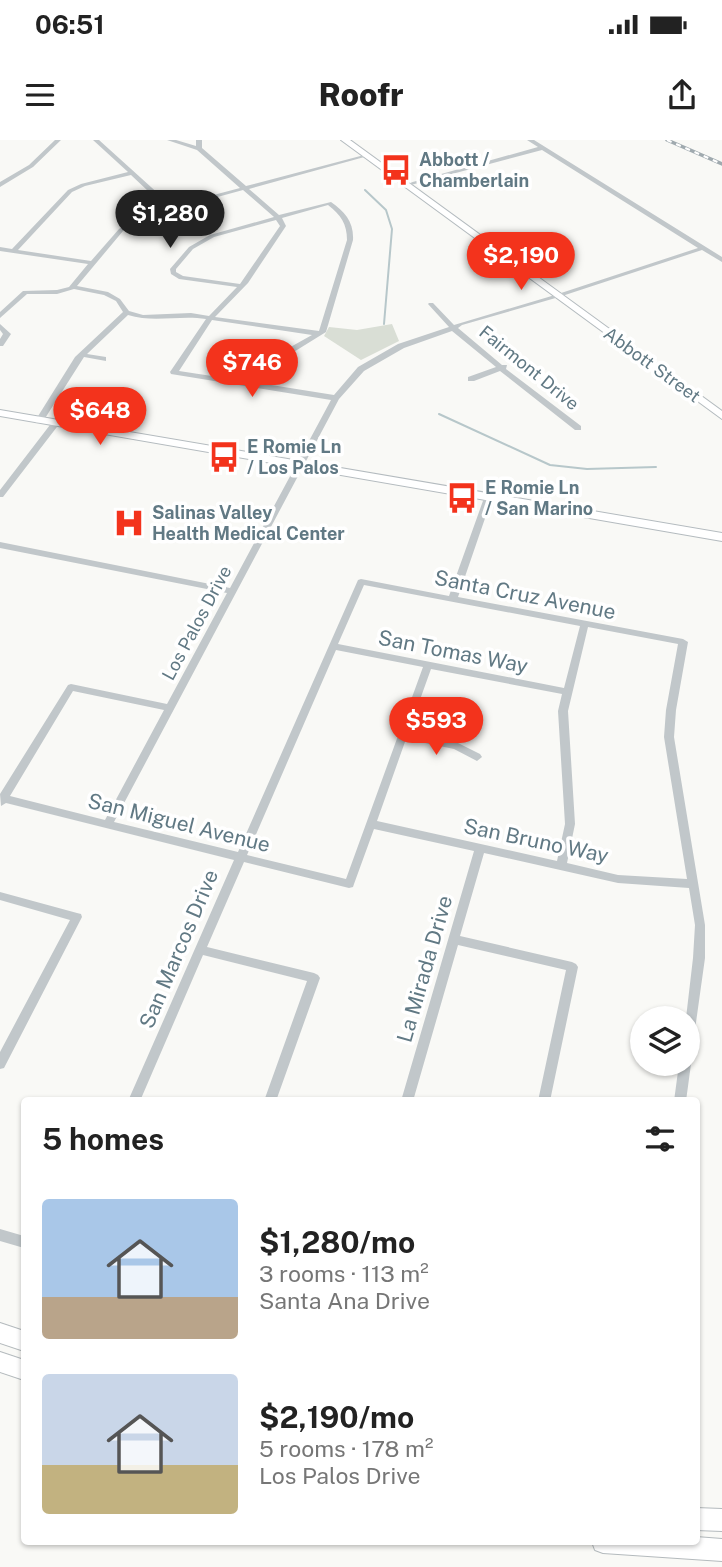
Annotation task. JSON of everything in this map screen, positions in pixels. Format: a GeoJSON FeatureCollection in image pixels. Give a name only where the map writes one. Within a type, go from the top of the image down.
{"type":"FeatureCollection","features":[{"type":"Feature","properties":{"kind":"highway"},"geometry":{"type":"LineString","coordinates":[[0,1333],[21,1340]]}},
{"type":"Feature","properties":{"kind":"highway"},"geometry":{"type":"LineString","coordinates":[[0,1362],[21,1369]]}},
{"type":"Feature","properties":{"kind":"highway"},"geometry":{"type":"LineString","coordinates":[[700,1520],[722,1520]]}},
{"type":"Feature","properties":{"kind":"highway"},"geometry":{"type":"LineString","coordinates":[[648,1545],[722,1550]]}},
{"type":"Feature","properties":{"kind":"main road","name":"Abbott Street"},"geometry":{"type":"LineString","coordinates":[[345,140],[722,416]]}},
{"type":"Feature","properties":{"kind":"main road"},"geometry":{"type":"LineString","coordinates":[[0,413],[722,537]]}},
{"type":"Feature","properties":{"kind":"street"},"geometry":{"type":"LineString","coordinates":[[0,185],[32,166],[58,140]]}},
{"type":"Feature","properties":{"kind":"street"},"geometry":{"type":"LineString","coordinates":[[96,140],[169,207]]}},
{"type":"Feature","properties":{"kind":"street"},"geometry":{"type":"LineString","coordinates":[[170,140],[188,145],[199,144],[283,223],[283,228],[242,286],[211,317],[174,372],[336,398]]}},
{"type":"Feature","properties":{"kind":"street"},"geometry":{"type":"LineString","coordinates":[[530,140],[722,260]]}},
{"type":"Feature","properties":{"kind":"street"},"geometry":{"type":"LineString","coordinates":[[405,185],[542,148]]}},
{"type":"Feature","properties":{"kind":"street"},"geometry":{"type":"LineString","coordinates":[[0,316],[27,291],[61,292],[72,287],[128,223],[169,207],[366,155]]}},
{"type":"Feature","properties":{"kind":"street"},"geometry":{"type":"LineString","coordinates":[[13,251],[72,189],[132,173]]}},
{"type":"Feature","properties":{"kind":"street"},"geometry":{"type":"LineString","coordinates":[[242,286],[181,278],[173,273],[173,269],[191,248],[205,239],[278,217],[329,203],[346,218],[350,226],[350,240],[319,334],[281,356],[260,386]]}},
{"type":"Feature","properties":{"kind":"street","name":"Los Palos Drive"},"geometry":{"type":"LineString","coordinates":[[107,824],[336,398],[352,377],[378,357],[460,324],[557,296],[703,248]]}},
{"type":"Feature","properties":{"kind":"street"},"geometry":{"type":"LineString","coordinates":[[0,249],[93,263]]}},
{"type":"Feature","properties":{"kind":"street"},"geometry":{"type":"LineString","coordinates":[[72,287],[109,294],[127,312],[149,318],[186,314],[319,334]]}},
{"type":"Feature","properties":{"kind":"street"},"geometry":{"type":"LineString","coordinates":[[0,303],[10,304]]}},
{"type":"Feature","properties":{"kind":"street","name":"Fairmont Drive"},"geometry":{"type":"LineString","coordinates":[[431,304],[433,310],[454,328],[578,428]]}},
{"type":"Feature","properties":{"kind":"street"},"geometry":{"type":"LineString","coordinates":[[39,421],[82,355],[127,312]]}},
{"type":"Feature","properties":{"kind":"street"},"geometry":{"type":"LineString","coordinates":[[0,326],[7,333],[0,344]]}},
{"type":"Feature","properties":{"kind":"street"},"geometry":{"type":"LineString","coordinates":[[82,355],[103,359]]}},
{"type":"Feature","properties":{"kind":"street"},"geometry":{"type":"LineString","coordinates":[[471,379],[504,367]]}},
{"type":"Feature","properties":{"kind":"street"},"geometry":{"type":"LineString","coordinates":[[0,495],[56,423]]}},
{"type":"Feature","properties":{"kind":"street"},"geometry":{"type":"LineString","coordinates":[[453,598],[488,498]]}},
{"type":"Feature","properties":{"kind":"street"},"geometry":{"type":"LineString","coordinates":[[0,545],[233,591]]}},
{"type":"Feature","properties":{"kind":"street","name":"Santa Cruz Avenue"},"geometry":{"type":"LineString","coordinates":[[361,582],[683,642],[669,737],[694,884]]}},
{"type":"Feature","properties":{"kind":"street","name":"San Marcos Drive"},"geometry":{"type":"LineString","coordinates":[[136,1097],[361,582]]}},
{"type":"Feature","properties":{"kind":"street"},"geometry":{"type":"LineString","coordinates":[[561,867],[570,824],[562,729],[567,692],[585,623]]}},
{"type":"Feature","properties":{"kind":"street","name":"San Tomas Way"},"geometry":{"type":"LineString","coordinates":[[332,646],[567,692]]}},
{"type":"Feature","properties":{"kind":"street"},"geometry":{"type":"LineString","coordinates":[[371,824],[428,665]]}},
{"type":"Feature","properties":{"kind":"street"},"geometry":{"type":"LineString","coordinates":[[1,799],[71,687],[170,708]]}},
{"type":"Feature","properties":{"kind":"street"},"geometry":{"type":"LineString","coordinates":[[403,735],[456,746],[477,757]]}},
{"type":"Feature","properties":{"kind":"street","name":"San Miguel Avenue"},"geometry":{"type":"LineString","coordinates":[[1,799],[349,884],[371,824]]}},
{"type":"Feature","properties":{"kind":"street","name":"San Bruno Way"},"geometry":{"type":"LineString","coordinates":[[371,824],[561,867],[639,881],[694,884]]}},
{"type":"Feature","properties":{"kind":"street","name":"La Mirada Drive"},"geometry":{"type":"LineString","coordinates":[[408,1097],[480,849]]}},
{"type":"Feature","properties":{"kind":"street"},"geometry":{"type":"LineString","coordinates":[[693,1006],[701,937],[694,884]]}},
{"type":"Feature","properties":{"kind":"street"},"geometry":{"type":"LineString","coordinates":[[0,896],[77,917],[0,1064]]}},
{"type":"Feature","properties":{"kind":"street"},"geometry":{"type":"LineString","coordinates":[[454,939],[572,967],[545,1097]]}},
{"type":"Feature","properties":{"kind":"street"},"geometry":{"type":"LineString","coordinates":[[201,950],[314,978],[271,1097]]}},
{"type":"Feature","properties":{"kind":"street"},"geometry":{"type":"LineString","coordinates":[[681,1097],[683,1076]]}},
{"type":"Feature","properties":{"kind":"street"},"geometry":{"type":"LineString","coordinates":[[0,1235],[21,1241]]}},
{"type":"Feature","properties":{"kind":"shaded area"},"geometry":{"type":"Polygon","coordinates":[[[392,324],[399,341],[361,360],[324,336],[329,327],[357,330],[392,324]]]}},
{"type":"Feature","properties":{"kind":"waterway"},"geometry":{"type":"LineString","coordinates":[[365,190],[386,210],[392,229],[384,324]]}},
{"type":"Feature","properties":{"kind":"waterway"},"geometry":{"type":"LineString","coordinates":[[439,414],[550,465],[587,469],[656,467]]}},
{"type":"Feature","properties":{"kind":"railway"},"geometry":{"type":"LineString","coordinates":[[667,140],[722,164]]}},
{"type":"Feature","properties":{"kind":"place","name":"Abbott / Chamberlain"},"geometry":{"type":"Point","coordinates":[396,170]}},
{"type":"Feature","properties":{"kind":"place","name":"E Romie Ln / Los Palos"},"geometry":{"type":"Point","coordinates":[224,457]}},
{"type":"Feature","properties":{"kind":"place","name":"E Romie Ln / San Marino"},"geometry":{"type":"Point","coordinates":[462,498]}},
{"type":"Feature","properties":{"kind":"place","name":"Salinas Valley Health Medical Center"},"geometry":{"type":"Point","coordinates":[129,523]}}]}
